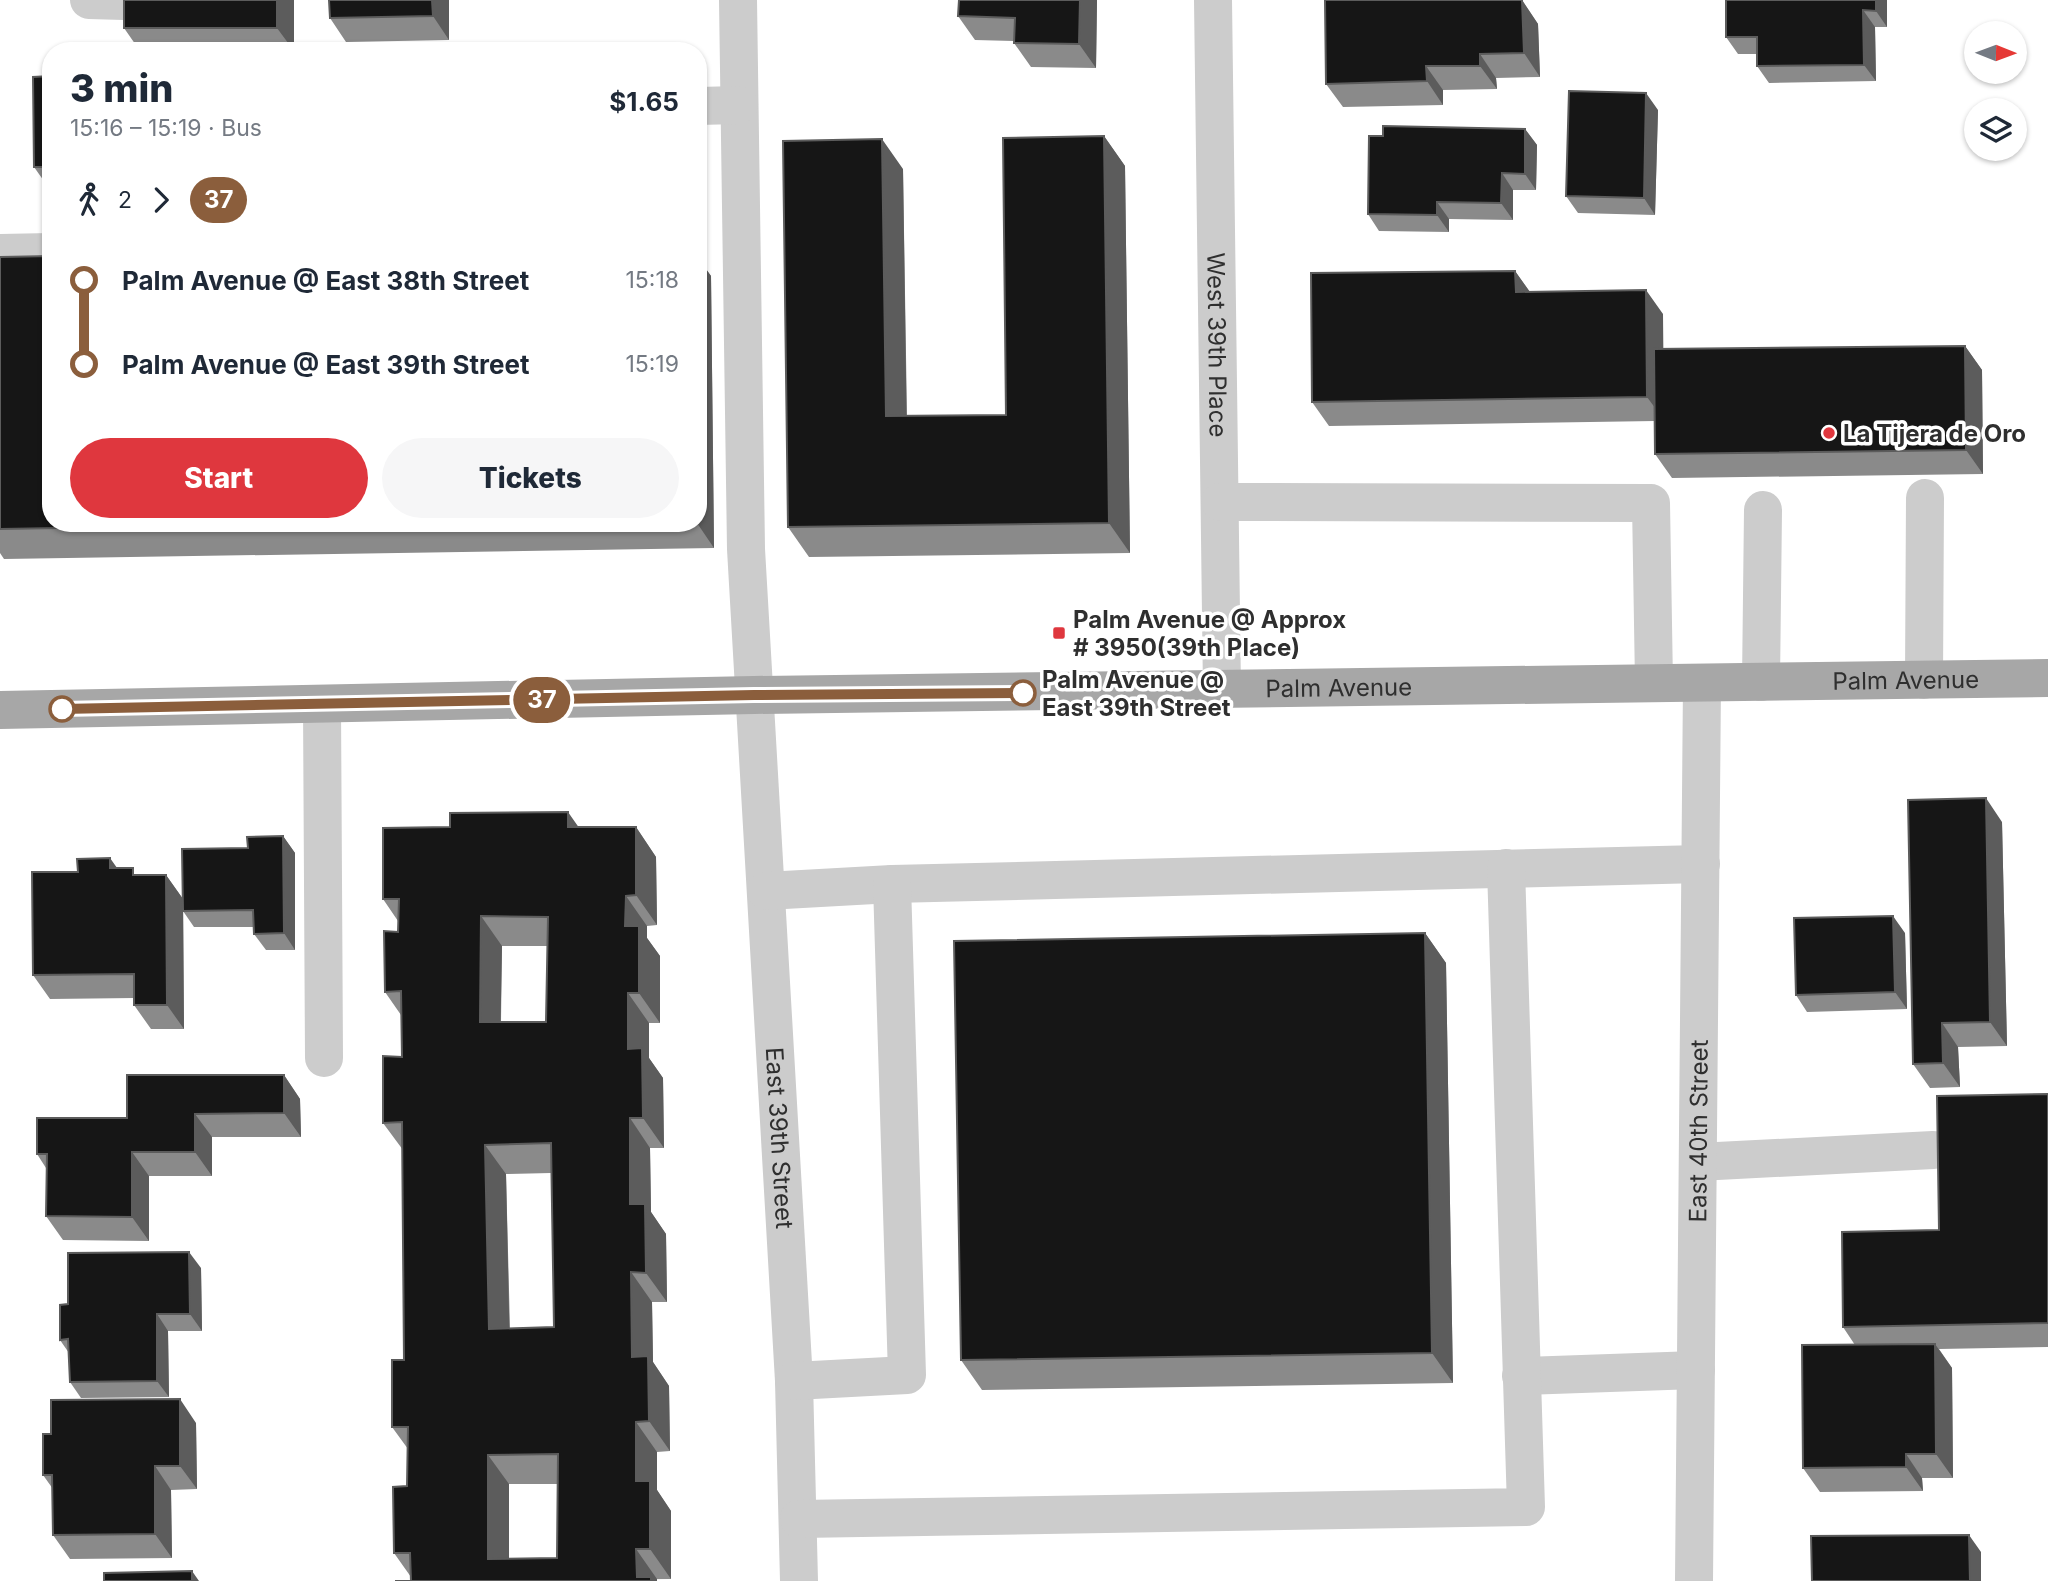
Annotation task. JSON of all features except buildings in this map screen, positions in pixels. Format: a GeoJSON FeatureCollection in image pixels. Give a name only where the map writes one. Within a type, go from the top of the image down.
{"type":"FeatureCollection","features":[{"type":"Feature","properties":{"kind":"main road","name":"Palm Avenue"},"geometry":{"type":"LineString","coordinates":[[0,710],[754,695],[1222,691],[2048,678]]}},
{"type":"Feature","properties":{"kind":"street"},"geometry":{"type":"LineString","coordinates":[[89,0],[124,1]]}},
{"type":"Feature","properties":{"kind":"street","name":"East 39th Street"},"geometry":{"type":"LineString","coordinates":[[738,0],[746,548],[794,1381],[799,1581]]}},
{"type":"Feature","properties":{"kind":"street","name":"West 39th Place"},"geometry":{"type":"LineString","coordinates":[[1213,0],[1222,691]]}},
{"type":"Feature","properties":{"kind":"street"},"geometry":{"type":"LineString","coordinates":[[707,106],[739,105]]}},
{"type":"Feature","properties":{"kind":"street"},"geometry":{"type":"LineString","coordinates":[[0,253],[42,253]]}},
{"type":"Feature","properties":{"kind":"street"},"geometry":{"type":"LineString","coordinates":[[1924,680],[1925,498]]}},
{"type":"Feature","properties":{"kind":"street"},"geometry":{"type":"LineString","coordinates":[[1220,502],[1651,503],[1654,684]]}},
{"type":"Feature","properties":{"kind":"street"},"geometry":{"type":"LineString","coordinates":[[1760,682],[1763,510]]}},
{"type":"Feature","properties":{"kind":"street","name":"East 40th Street"},"geometry":{"type":"LineString","coordinates":[[1694,1581],[1702,683]]}},
{"type":"Feature","properties":{"kind":"street"},"geometry":{"type":"LineString","coordinates":[[322,705],[324,1058]]}},
{"type":"Feature","properties":{"kind":"street"},"geometry":{"type":"LineString","coordinates":[[766,891],[892,884],[1701,864]]}},
{"type":"Feature","properties":{"kind":"street"},"geometry":{"type":"LineString","coordinates":[[799,1519],[1526,1507],[1506,868]]}},
{"type":"Feature","properties":{"kind":"street"},"geometry":{"type":"LineString","coordinates":[[794,1381],[907,1375],[892,884]]}},
{"type":"Feature","properties":{"kind":"street"},"geometry":{"type":"LineString","coordinates":[[1698,1162],[1933,1150]]}},
{"type":"Feature","properties":{"kind":"street"},"geometry":{"type":"LineString","coordinates":[[1521,1376],[1696,1370]]}},
{"type":"Feature","properties":{"kind":"bus line","name":"37"},"geometry":{"type":"LineString","coordinates":[[62,709],[754,695],[1023,693]]}},
{"type":"Feature","properties":{"kind":"place","name":"La Tijera de Oro"},"geometry":{"type":"Point","coordinates":[1829,433]}},
{"type":"Feature","properties":{"kind":"place","name":"Palm Avenue @ Approx # 3950(39th Place)"},"geometry":{"type":"Point","coordinates":[1059,633]}},
{"type":"Feature","properties":{"kind":"place","name":"Palm Avenue @ East 39th Street"},"geometry":{"type":"Point","coordinates":[1023,693]}}]}
